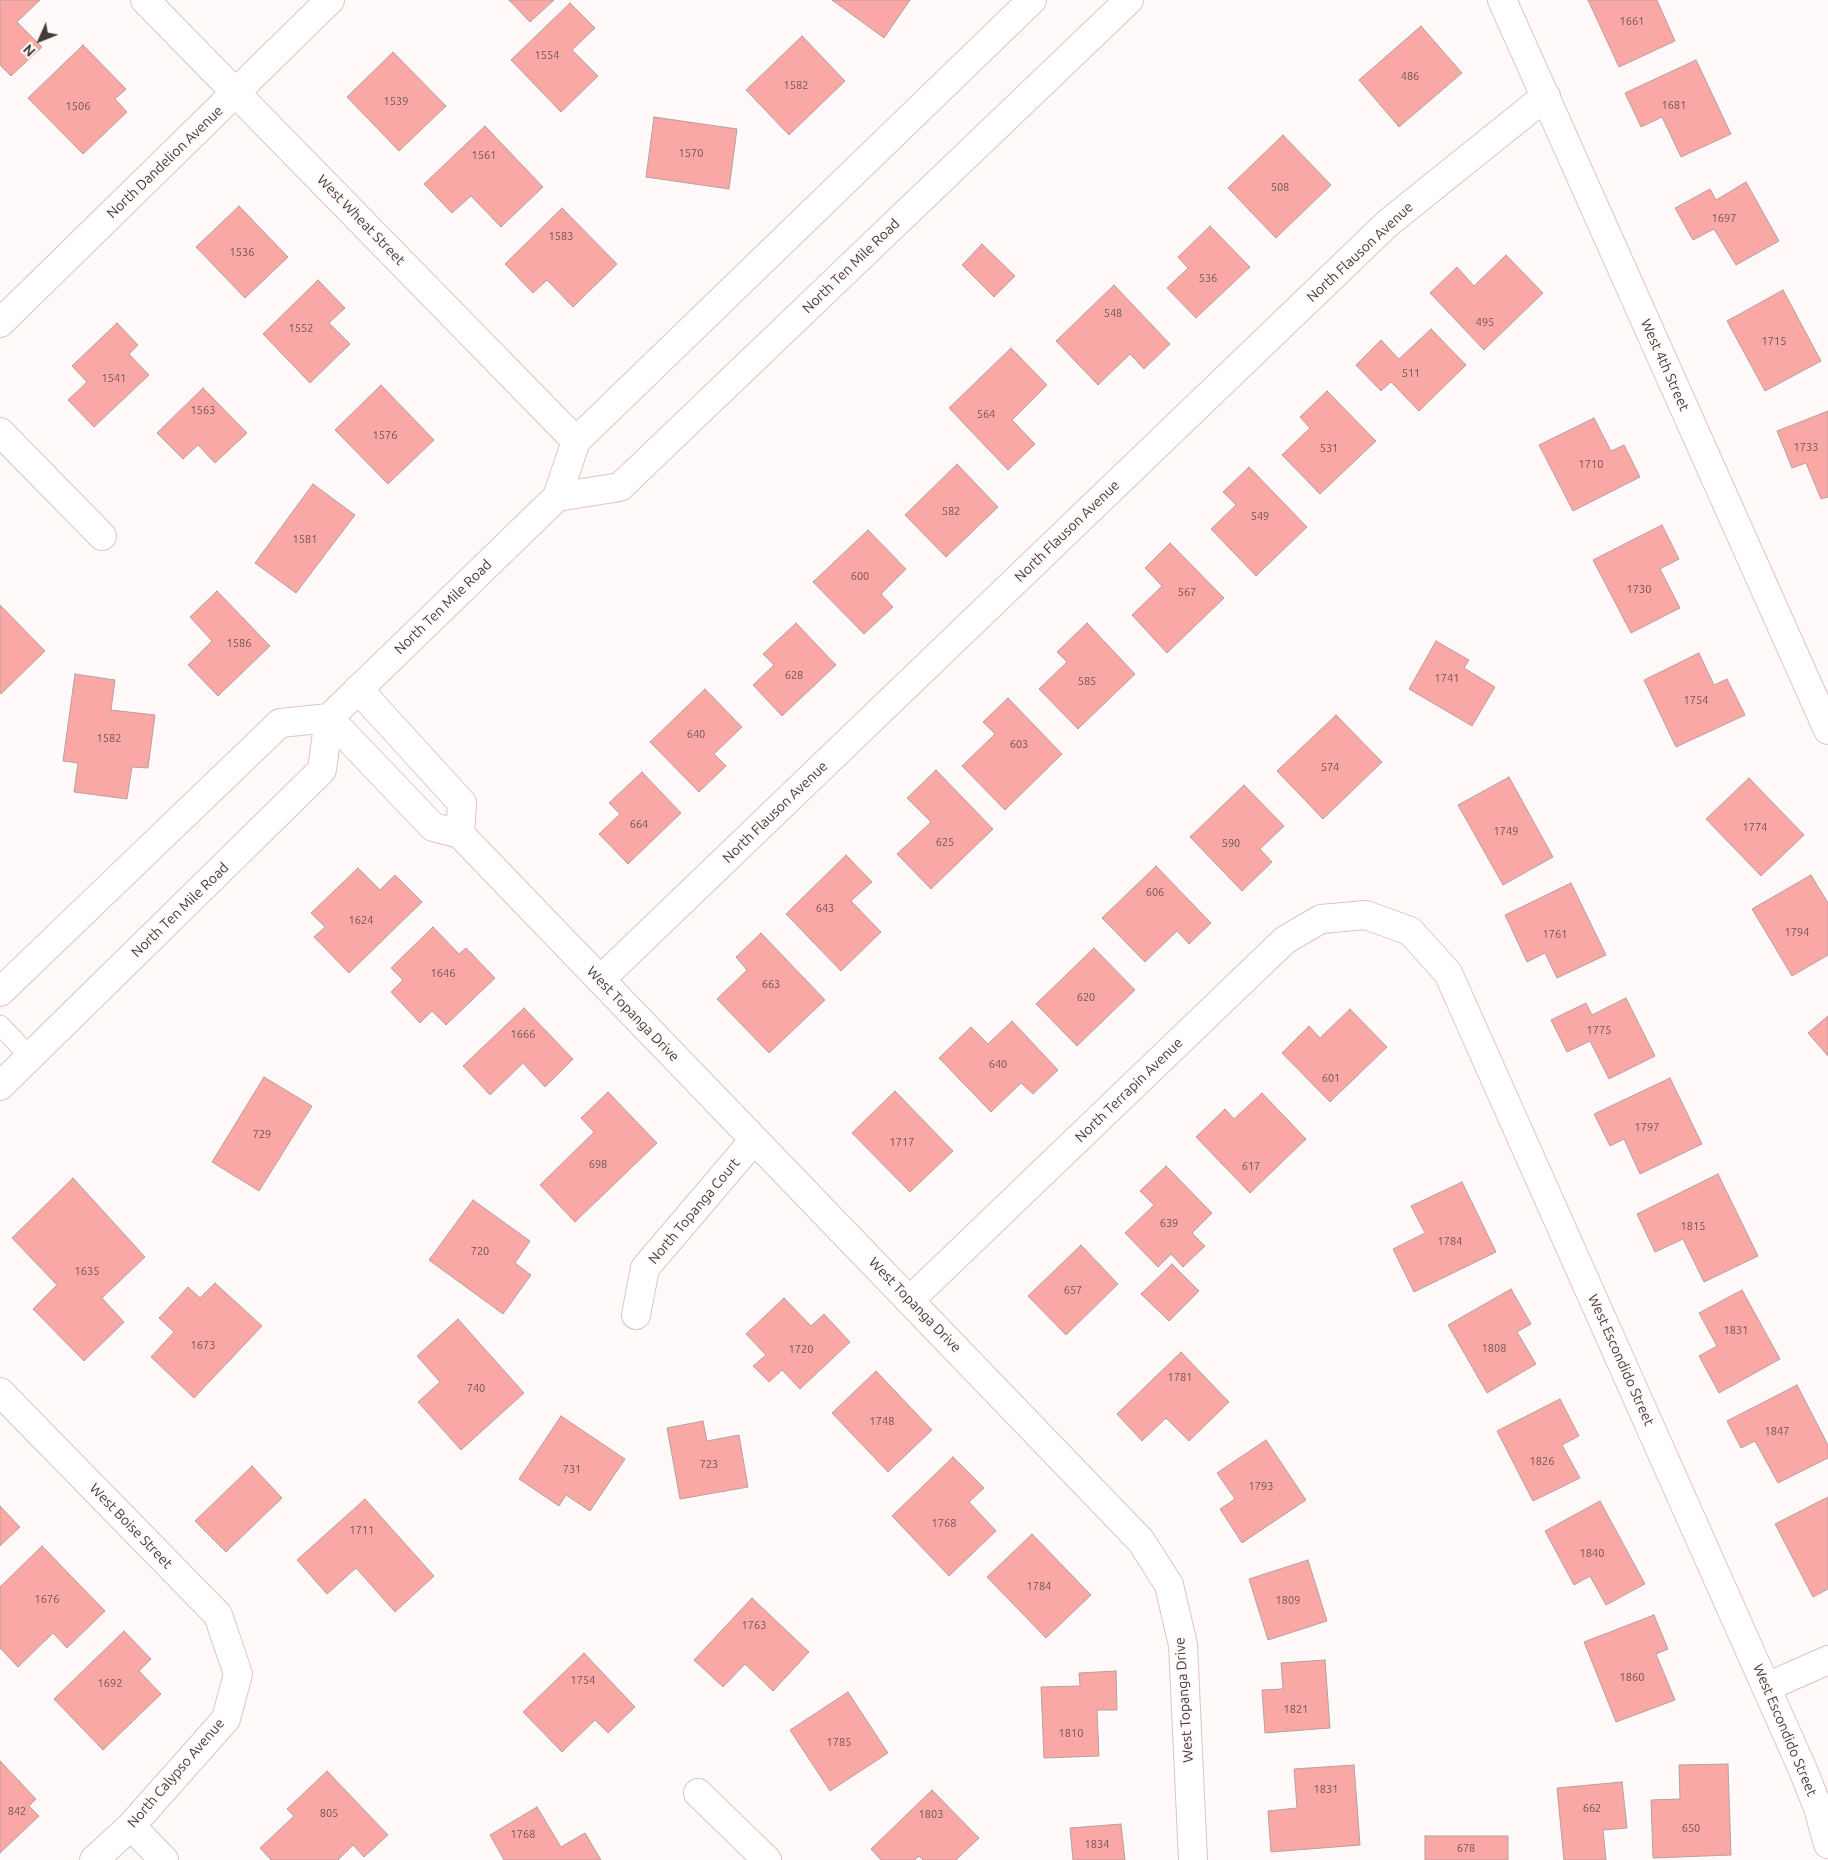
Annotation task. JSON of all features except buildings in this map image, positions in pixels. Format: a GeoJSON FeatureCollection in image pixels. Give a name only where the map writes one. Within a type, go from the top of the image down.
{"type":"FeatureCollection","features":[{"type":"Feature","properties":{"kind":"street","name":"West Wheat Street"},"geometry":{"type":"LineString","coordinates":[[145,0],[576,441]]}},
{"type":"Feature","properties":{"kind":"street","name":"North Dandelion Avenue"},"geometry":{"type":"LineString","coordinates":[[0,323],[330,0]]}},
{"type":"Feature","properties":{"kind":"street","name":"North Ten Mile Road"},"geometry":{"type":"LineString","coordinates":[[0,1086],[322,770],[328,718],[557,497],[576,441],[1032,0]]}},
{"type":"Feature","properties":{"kind":"street","name":"North Ten Mile Road"},"geometry":{"type":"LineString","coordinates":[[557,497],[620,487],[1129,0]]}},
{"type":"Feature","properties":{"kind":"street","name":"West 4th Street"},"geometry":{"type":"LineString","coordinates":[[1502,0],[1828,730]]}},
{"type":"Feature","properties":{"kind":"street","name":"North Flauson Avenue"},"geometry":{"type":"LineString","coordinates":[[600,980],[1388,223],[1546,96]]}},
{"type":"Feature","properties":{"kind":"street"},"geometry":{"type":"LineString","coordinates":[[0,432],[102,536]]}},
{"type":"Feature","properties":{"kind":"street"},"geometry":{"type":"LineString","coordinates":[[0,992],[280,723],[328,718],[433,827],[460,834],[462,803],[358,689]]}},
{"type":"Feature","properties":{"kind":"street","name":"West Topanga Drive"},"geometry":{"type":"LineString","coordinates":[[460,834],[1141,1541],[1169,1585],[1183,1645],[1193,1860]]}},
{"type":"Feature","properties":{"kind":"street","name":"North Terrapin Avenue"},"geometry":{"type":"LineString","coordinates":[[910,1300],[1285,940],[1321,919],[1366,915]]}},
{"type":"Feature","properties":{"kind":"street","name":"West Escondido Street"},"geometry":{"type":"LineString","coordinates":[[1366,915],[1410,931],[1448,973],[1803,1770],[1818,1808],[1828,1844]]}},
{"type":"Feature","properties":{"kind":"street","name":"North Topanga Court"},"geometry":{"type":"LineString","coordinates":[[636,1315],[645,1268],[754,1140]]}},
{"type":"Feature","properties":{"kind":"street","name":"West Boise Street"},"geometry":{"type":"LineString","coordinates":[[0,1392],[218,1615],[238,1674]]}},
{"type":"Feature","properties":{"kind":"street"},"geometry":{"type":"LineString","coordinates":[[1766,1687],[1828,1660]]}},
{"type":"Feature","properties":{"kind":"street","name":"North Calypso Avenue"},"geometry":{"type":"LineString","coordinates":[[94,1860],[131,1826],[226,1719],[238,1674]]}},
{"type":"Feature","properties":{"kind":"street"},"geometry":{"type":"LineString","coordinates":[[698,1793],[766,1860]]}},
{"type":"Feature","properties":{"kind":"street"},"geometry":{"type":"LineString","coordinates":[[131,1826],[164,1860]]}},
{"type":"Feature","properties":{"kind":"lane"},"geometry":{"type":"LineString","coordinates":[[0,1026],[30,1057]]}}]}
